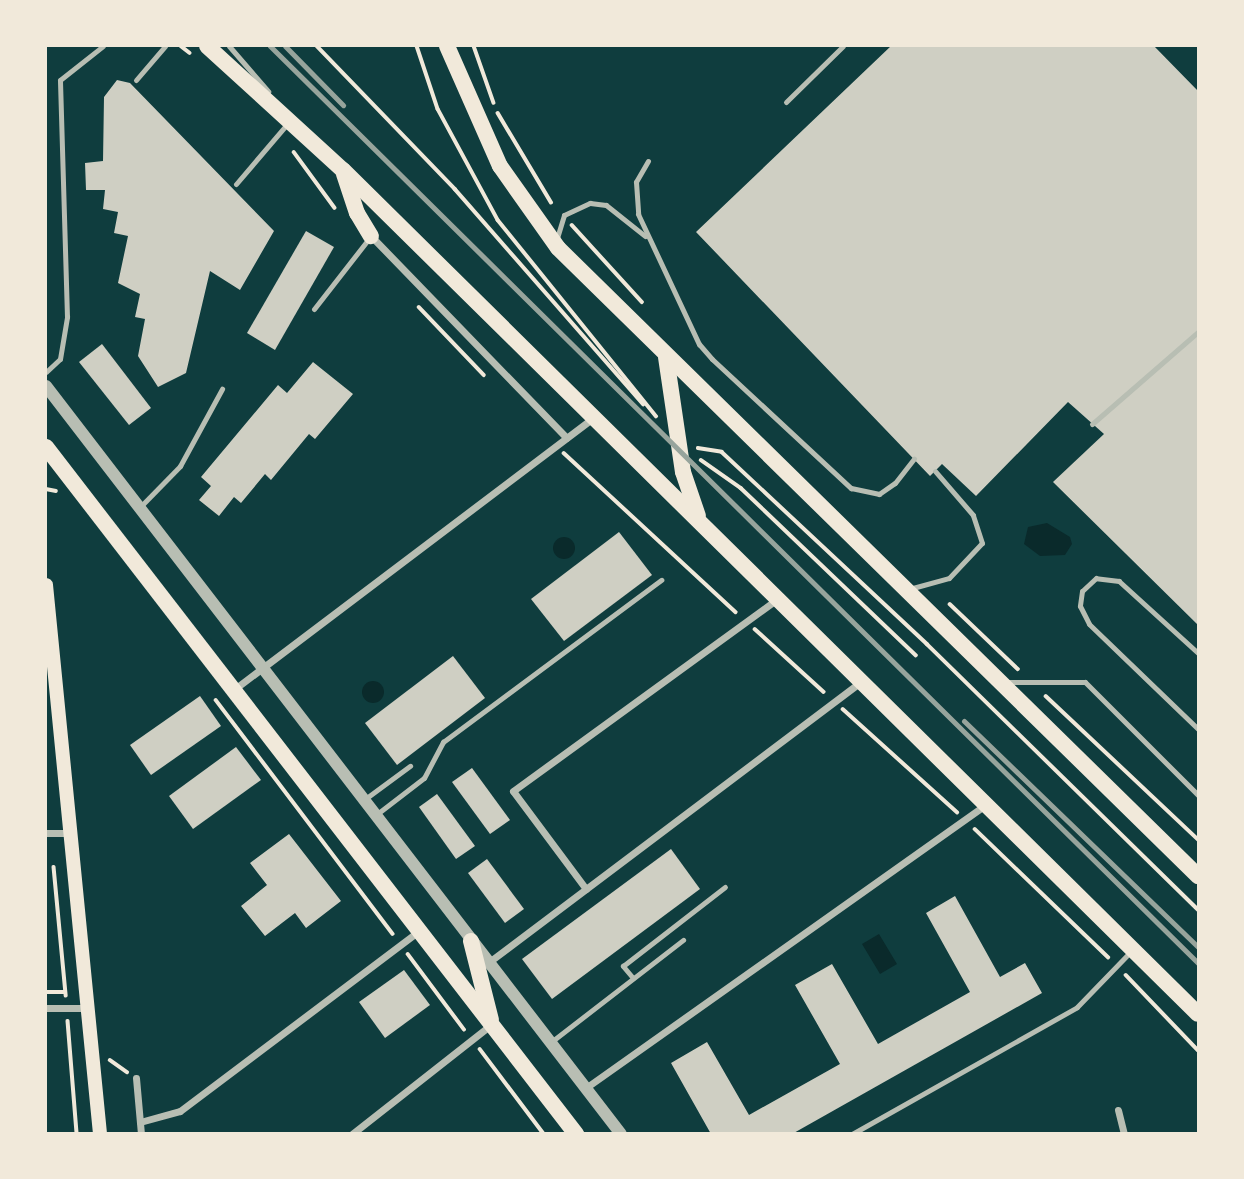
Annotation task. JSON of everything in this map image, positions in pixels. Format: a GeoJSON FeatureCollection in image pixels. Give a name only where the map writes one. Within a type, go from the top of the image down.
{"type":"FeatureCollection","features":[{"type":"Feature","properties":{"kind":"main road"},"geometry":{"type":"LineString","coordinates":[[207,46],[285,126],[343,170],[1199,1014]]}},
{"type":"Feature","properties":{"kind":"main road"},"geometry":{"type":"LineString","coordinates":[[447,46],[485,139],[514,190],[558,248],[1199,876]]}},
{"type":"Feature","properties":{"kind":"main road"},"geometry":{"type":"LineString","coordinates":[[343,170],[357,213],[371,236]]}},
{"type":"Feature","properties":{"kind":"main road"},"geometry":{"type":"LineString","coordinates":[[666,355],[687,488],[700,521]]}},
{"type":"Feature","properties":{"kind":"main road"},"geometry":{"type":"LineString","coordinates":[[46,447],[231,692],[576,1133]]}},
{"type":"Feature","properties":{"kind":"main road"},"geometry":{"type":"LineString","coordinates":[[46,585],[100,1133]]}},
{"type":"Feature","properties":{"kind":"main road"},"geometry":{"type":"LineString","coordinates":[[471,941],[492,1024]]}},
{"type":"Feature","properties":{"kind":"street"},"geometry":{"type":"LineString","coordinates":[[371,236],[567,438]]}},
{"type":"Feature","properties":{"kind":"street"},"geometry":{"type":"LineString","coordinates":[[46,386],[260,669],[621,1133]]}},
{"type":"Feature","properties":{"kind":"street"},"geometry":{"type":"LineString","coordinates":[[231,692],[594,417]]}},
{"type":"Feature","properties":{"kind":"street"},"geometry":{"type":"LineString","coordinates":[[586,889],[513,791],[777,598]]}},
{"type":"Feature","properties":{"kind":"street"},"geometry":{"type":"LineString","coordinates":[[488,963],[860,682]]}},
{"type":"Feature","properties":{"kind":"street"},"geometry":{"type":"LineString","coordinates":[[587,1087],[986,805]]}},
{"type":"Feature","properties":{"kind":"street"},"geometry":{"type":"LineString","coordinates":[[48,833],[70,833]]}},
{"type":"Feature","properties":{"kind":"street"},"geometry":{"type":"LineString","coordinates":[[140,1122],[180,1111],[419,931]]}},
{"type":"Feature","properties":{"kind":"street"},"geometry":{"type":"LineString","coordinates":[[46,1008],[88,1007]]}},
{"type":"Feature","properties":{"kind":"street"},"geometry":{"type":"LineString","coordinates":[[352,1133],[492,1024]]}},
{"type":"Feature","properties":{"kind":"street"},"geometry":{"type":"LineString","coordinates":[[136,1078],[141,1133]]}},
{"type":"Feature","properties":{"kind":"street"},"geometry":{"type":"LineString","coordinates":[[1118,1110],[1124,1133]]}},
{"type":"Feature","properties":{"kind":"lane"},"geometry":{"type":"LineString","coordinates":[[46,372],[60,359],[67,317],[60,80],[103,46]]}},
{"type":"Feature","properties":{"kind":"lane"},"geometry":{"type":"LineString","coordinates":[[136,80],[165,46]]}},
{"type":"Feature","properties":{"kind":"lane"},"geometry":{"type":"LineString","coordinates":[[229,46],[285,126],[236,184]]}},
{"type":"Feature","properties":{"kind":"lane"},"geometry":{"type":"LineString","coordinates":[[786,102],[843,46]]}},
{"type":"Feature","properties":{"kind":"lane"},"geometry":{"type":"LineString","coordinates":[[648,160],[635,194],[647,238],[699,344],[712,359],[850,488],[873,496],[895,483],[914,459]]}},
{"type":"Feature","properties":{"kind":"lane"},"geometry":{"type":"LineString","coordinates":[[558,248],[557,229],[564,215],[576,207],[599,203],[647,238]]}},
{"type":"Feature","properties":{"kind":"lane"},"geometry":{"type":"LineString","coordinates":[[314,309],[371,236]]}},
{"type":"Feature","properties":{"kind":"lane"},"geometry":{"type":"LineString","coordinates":[[1093,424],[1199,332]]}},
{"type":"Feature","properties":{"kind":"lane"},"geometry":{"type":"LineString","coordinates":[[139,508],[180,466],[222,389]]}},
{"type":"Feature","properties":{"kind":"lane"},"geometry":{"type":"LineString","coordinates":[[906,589],[929,586],[948,578],[979,549],[980,527],[935,471]]}},
{"type":"Feature","properties":{"kind":"lane"},"geometry":{"type":"LineString","coordinates":[[1199,653],[1119,581],[1096,578],[1082,591],[1080,606],[1089,624],[1199,729]]}},
{"type":"Feature","properties":{"kind":"lane"},"geometry":{"type":"LineString","coordinates":[[375,816],[424,778],[443,742],[661,580]]}},
{"type":"Feature","properties":{"kind":"lane"},"geometry":{"type":"LineString","coordinates":[[1004,683],[1077,680],[1091,686],[1199,796]]}},
{"type":"Feature","properties":{"kind":"lane"},"geometry":{"type":"LineString","coordinates":[[362,801],[410,766]]}},
{"type":"Feature","properties":{"kind":"lane"},"geometry":{"type":"LineString","coordinates":[[633,978],[623,966],[725,887]]}},
{"type":"Feature","properties":{"kind":"lane"},"geometry":{"type":"LineString","coordinates":[[551,1042],[683,940]]}},
{"type":"Feature","properties":{"kind":"lane"},"geometry":{"type":"LineString","coordinates":[[852,1133],[1077,1007],[1133,949]]}},
{"type":"Feature","properties":{"kind":"path"},"geometry":{"type":"LineString","coordinates":[[181,46],[201,63]]}},
{"type":"Feature","properties":{"kind":"path"},"geometry":{"type":"LineString","coordinates":[[317,46],[455,189],[679,445],[741,488],[916,654]]}},
{"type":"Feature","properties":{"kind":"path"},"geometry":{"type":"LineString","coordinates":[[417,46],[438,109],[498,220],[679,445],[722,452],[927,643],[1199,909]]}},
{"type":"Feature","properties":{"kind":"path"},"geometry":{"type":"LineString","coordinates":[[474,46],[496,109],[551,202]]}},
{"type":"Feature","properties":{"kind":"path"},"geometry":{"type":"LineString","coordinates":[[285,126],[340,215]]}},
{"type":"Feature","properties":{"kind":"path"},"geometry":{"type":"LineString","coordinates":[[564,215],[647,307]]}},
{"type":"Feature","properties":{"kind":"path"},"geometry":{"type":"LineString","coordinates":[[415,303],[489,380]]}},
{"type":"Feature","properties":{"kind":"path"},"geometry":{"type":"LineString","coordinates":[[556,446],[965,820],[1117,965],[1199,1050]]}},
{"type":"Feature","properties":{"kind":"path"},"geometry":{"type":"LineString","coordinates":[[46,489],[58,492]]}},
{"type":"Feature","properties":{"kind":"path"},"geometry":{"type":"LineString","coordinates":[[929,586],[1199,839]]}},
{"type":"Feature","properties":{"kind":"path"},"geometry":{"type":"LineString","coordinates":[[211,693],[544,1133]]}},
{"type":"Feature","properties":{"kind":"path"},"geometry":{"type":"LineString","coordinates":[[48,833],[78,1133]]}},
{"type":"Feature","properties":{"kind":"path"},"geometry":{"type":"LineString","coordinates":[[46,992],[65,992]]}},
{"type":"Feature","properties":{"kind":"path"},"geometry":{"type":"LineString","coordinates":[[91,1046],[136,1078]]}},
{"type":"Feature","properties":{"kind":"water"},"geometry":{"type":"Polygon","coordinates":[[[1047,523],[1070,537],[1072,544],[1065,555],[1040,556],[1024,544],[1028,527],[1047,523]]]}},
{"type":"Feature","properties":{"kind":"water"},"geometry":{"type":"Polygon","coordinates":[[[564,537],[572,540],[575,548],[572,556],[564,559],[556,556],[553,548],[556,540],[564,537]]]}},
{"type":"Feature","properties":{"kind":"water"},"geometry":{"type":"Polygon","coordinates":[[[373,681],[381,684],[384,692],[381,700],[373,703],[365,700],[362,692],[365,684],[373,681]]]}},
{"type":"Feature","properties":{"kind":"water"},"geometry":{"type":"Polygon","coordinates":[[[879,934],[897,964],[880,974],[862,944],[879,934]]]}},
{"type":"Feature","properties":{"kind":"building"},"geometry":{"type":"Polygon","coordinates":[[[891,46],[1154,46],[1198,91],[1198,625],[1053,482],[1104,434],[1068,402],[976,496],[942,464],[930,476],[696,232],[891,46]]]}},
{"type":"Feature","properties":{"kind":"building"},"geometry":{"type":"Polygon","coordinates":[[[117,80],[130,83],[274,231],[240,290],[210,271],[186,373],[158,387],[138,356],[145,319],[135,317],[140,294],[118,283],[128,236],[114,233],[118,212],[103,209],[105,190],[86,190],[85,163],[103,161],[104,97],[117,80]]]}},
{"type":"Feature","properties":{"kind":"building"},"geometry":{"type":"Polygon","coordinates":[[[306,231],[334,247],[275,350],[247,333],[306,231]]]}},
{"type":"Feature","properties":{"kind":"building"},"geometry":{"type":"Polygon","coordinates":[[[102,344],[151,408],[129,425],[79,362],[102,344]]]}},
{"type":"Feature","properties":{"kind":"building"},"geometry":{"type":"Polygon","coordinates":[[[313,362],[353,394],[315,439],[309,434],[271,480],[265,474],[241,503],[234,497],[219,516],[199,500],[211,486],[201,477],[278,385],[287,393],[313,362]]]}},
{"type":"Feature","properties":{"kind":"building"},"geometry":{"type":"Polygon","coordinates":[[[619,532],[652,575],[564,641],[531,599],[619,532]]]}},
{"type":"Feature","properties":{"kind":"building"},"geometry":{"type":"Polygon","coordinates":[[[453,656],[485,698],[397,765],[365,723],[453,656]]]}},
{"type":"Feature","properties":{"kind":"building"},"geometry":{"type":"Polygon","coordinates":[[[200,696],[221,726],[151,775],[130,745],[200,696]]]}},
{"type":"Feature","properties":{"kind":"building"},"geometry":{"type":"Polygon","coordinates":[[[236,747],[261,780],[193,829],[169,796],[236,747]]]}},
{"type":"Feature","properties":{"kind":"building"},"geometry":{"type":"Polygon","coordinates":[[[472,768],[510,820],[490,834],[452,782],[472,768]]]}},
{"type":"Feature","properties":{"kind":"building"},"geometry":{"type":"Polygon","coordinates":[[[437,794],[475,846],[456,859],[419,807],[437,794]]]}},
{"type":"Feature","properties":{"kind":"building"},"geometry":{"type":"Polygon","coordinates":[[[289,834],[341,901],[306,928],[295,913],[265,936],[241,906],[267,885],[250,863],[289,834]]]}},
{"type":"Feature","properties":{"kind":"building"},"geometry":{"type":"Polygon","coordinates":[[[671,849],[700,889],[552,999],[522,959],[671,849]]]}},
{"type":"Feature","properties":{"kind":"building"},"geometry":{"type":"Polygon","coordinates":[[[487,859],[524,909],[505,923],[468,873],[487,859]]]}},
{"type":"Feature","properties":{"kind":"building"},"geometry":{"type":"Polygon","coordinates":[[[955,896],[1000,977],[1025,963],[1042,993],[792,1134],[711,1134],[671,1063],[707,1042],[749,1115],[840,1064],[795,985],[832,964],[878,1044],[970,992],[926,913],[955,896]]]}},
{"type":"Feature","properties":{"kind":"building"},"geometry":{"type":"Polygon","coordinates":[[[404,970],[430,1005],[385,1038],[359,1002],[404,970]]]}},
{"type":"Feature","properties":{"kind":"railway"},"geometry":{"type":"LineString","coordinates":[[270,46],[1198,963]]}},
{"type":"Feature","properties":{"kind":"railway"},"geometry":{"type":"LineString","coordinates":[[285,46],[343,105]]}},
{"type":"Feature","properties":{"kind":"railway"},"geometry":{"type":"LineString","coordinates":[[964,721],[1198,947]]}}]}
